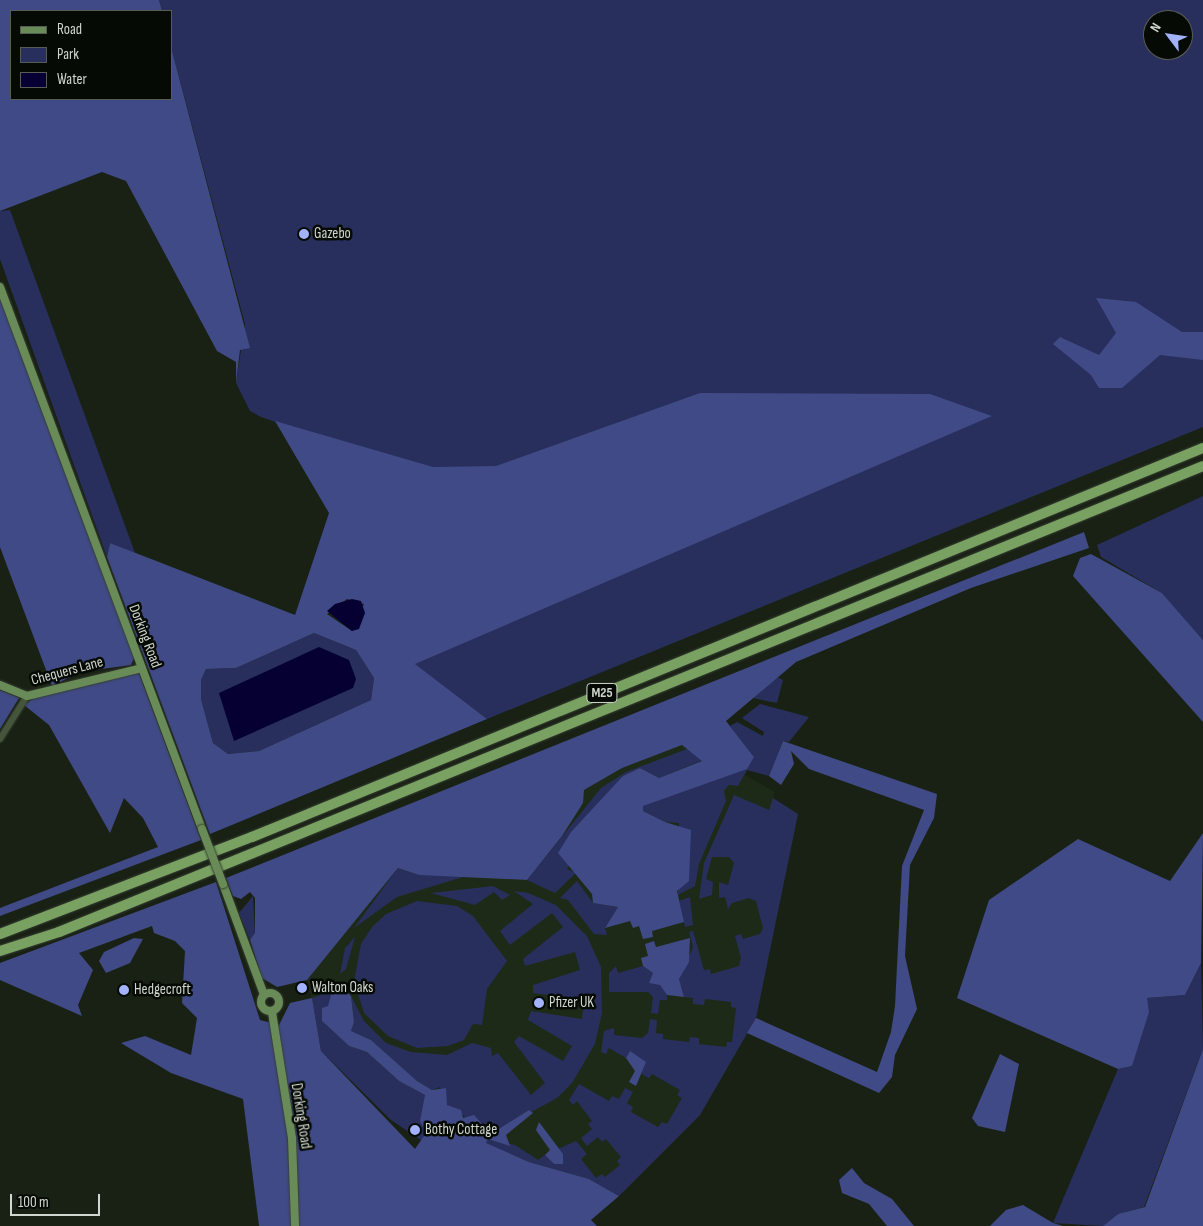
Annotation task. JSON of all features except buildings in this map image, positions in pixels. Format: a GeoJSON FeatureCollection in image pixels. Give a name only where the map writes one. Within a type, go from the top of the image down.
{"type":"FeatureCollection","features":[{"type":"Feature","properties":{"kind":"highway","name":"M25"},"geometry":{"type":"LineString","coordinates":[[0,934],[252,837],[1203,448]]}},
{"type":"Feature","properties":{"kind":"highway","name":"M25"},"geometry":{"type":"LineString","coordinates":[[0,950],[58,932],[1203,466]]}},
{"type":"Feature","properties":{"kind":"main road","name":"Dorking Road"},"geometry":{"type":"LineString","coordinates":[[0,287],[264,995]]}},
{"type":"Feature","properties":{"kind":"main road","name":"Chequers Lane"},"geometry":{"type":"LineString","coordinates":[[0,685],[27,696],[52,686],[142,668]]}},
{"type":"Feature","properties":{"kind":"main road"},"geometry":{"type":"LineString","coordinates":[[271,993],[279,999],[278,1007],[272,1012],[261,1006],[264,995],[271,993]]}},
{"type":"Feature","properties":{"kind":"main road","name":"Dorking Road"},"geometry":{"type":"LineString","coordinates":[[272,1012],[292,1138],[295,1226]]}},
{"type":"Feature","properties":{"kind":"street"},"geometry":{"type":"LineString","coordinates":[[0,739],[27,696]]}},
{"type":"Feature","properties":{"kind":"shaded area"},"geometry":{"type":"Polygon","coordinates":[[[0,0],[159,0],[162,10],[10,10],[10,100],[172,100],[172,51],[250,348],[240,350],[236,383],[236,362],[217,351],[126,181],[102,172],[0,211],[0,0]]]}},
{"type":"Feature","properties":{"kind":"shaded area"},"geometry":{"type":"Polygon","coordinates":[[[0,292],[134,658],[131,665],[80,672],[54,685],[137,668],[201,840],[0,916],[0,908],[158,847],[143,818],[124,798],[110,833],[49,725],[24,705],[52,686],[0,547],[0,292]]]}},
{"type":"Feature","properties":{"kind":"shaded area"},"geometry":{"type":"Polygon","coordinates":[[[1096,298],[1136,302],[1182,332],[1203,332],[1203,360],[1160,355],[1122,388],[1099,388],[1091,375],[1053,344],[1060,337],[1099,355],[1116,333],[1096,298]]]}},
{"type":"Feature","properties":{"kind":"shaded area"},"geometry":{"type":"Polygon","coordinates":[[[700,393],[930,394],[992,416],[415,664],[487,719],[210,834],[107,557],[110,543],[295,615],[329,513],[275,421],[433,467],[496,466],[700,393]],[[347,599],[327,614],[352,631],[364,604],[347,599]],[[314,633],[236,668],[206,669],[201,680],[201,699],[213,743],[228,754],[259,751],[371,700],[374,678],[356,650],[314,633]]]}},
{"type":"Feature","properties":{"kind":"shaded area"},"geometry":{"type":"Polygon","coordinates":[[[1084,532],[1089,548],[971,588],[796,662],[726,721],[754,757],[747,769],[643,806],[643,811],[665,822],[691,830],[689,881],[677,891],[684,922],[652,931],[653,937],[643,939],[639,926],[633,928],[630,921],[605,928],[618,907],[593,903],[592,894],[558,853],[571,832],[623,776],[640,768],[659,778],[702,761],[682,745],[622,768],[584,790],[583,803],[562,836],[527,880],[419,875],[398,868],[307,980],[277,987],[262,978],[250,940],[255,933],[255,898],[250,892],[241,899],[233,896],[226,878],[1084,532]]]}},
{"type":"Feature","properties":{"kind":"shaded area"},"geometry":{"type":"Polygon","coordinates":[[[1091,554],[1162,593],[1203,640],[1203,722],[1073,576],[1080,558],[1091,554]]]}},
{"type":"Feature","properties":{"kind":"shaded area"},"geometry":{"type":"Polygon","coordinates":[[[0,690],[19,698],[0,729],[0,690]]]}},
{"type":"Feature","properties":{"kind":"shaded area"},"geometry":{"type":"Polygon","coordinates":[[[783,741],[937,794],[934,818],[910,865],[905,956],[917,1009],[895,1055],[892,1077],[879,1093],[747,1033],[756,1018],[877,1072],[891,1032],[895,1006],[902,866],[924,810],[809,769],[791,751],[794,764],[781,785],[769,776],[783,741]]]}},
{"type":"Feature","properties":{"kind":"shaded area","name":"Pfizer UK"},"geometry":{"type":"Polygon","coordinates":[[[682,745],[747,769],[745,775],[775,792],[773,799],[798,814],[756,1018],[700,1115],[619,1196],[589,1179],[529,1162],[317,1022],[307,980],[398,868],[527,880],[582,803],[584,790],[622,768],[682,745]]]}},
{"type":"Feature","properties":{"kind":"shaded area"},"geometry":{"type":"Polygon","coordinates":[[[1203,833],[1201,963],[1185,995],[1147,998],[1149,1012],[1132,1066],[1118,1069],[957,998],[989,900],[1078,839],[1170,881],[1203,833]]]}},
{"type":"Feature","properties":{"kind":"shaded area"},"geometry":{"type":"Polygon","coordinates":[[[216,882],[260,1020],[279,1025],[290,1003],[312,998],[321,1051],[415,1149],[426,1133],[420,1121],[425,1095],[399,1081],[367,1052],[349,1046],[322,1021],[322,1008],[328,1006],[331,995],[345,990],[351,996],[354,1022],[351,1031],[371,1040],[417,1081],[432,1090],[446,1088],[447,1105],[461,1110],[463,1118],[474,1115],[491,1134],[529,1110],[533,1113],[506,1135],[510,1146],[488,1139],[486,1143],[529,1162],[589,1179],[619,1196],[591,1220],[597,1226],[259,1226],[243,1099],[171,1073],[121,1043],[145,1036],[191,1055],[197,1018],[182,1003],[185,951],[175,941],[154,933],[152,926],[79,953],[93,970],[78,1005],[82,1016],[0,980],[0,963],[216,882]]]}},
{"type":"Feature","properties":{"kind":"shaded area"},"geometry":{"type":"Polygon","coordinates":[[[134,938],[143,939],[130,963],[106,973],[99,961],[104,952],[134,938]]]}},
{"type":"Feature","properties":{"kind":"shaded area"},"geometry":{"type":"Polygon","coordinates":[[[690,938],[689,962],[679,979],[684,997],[667,995],[660,985],[649,983],[653,973],[643,966],[641,958],[648,956],[645,944],[654,941],[656,947],[690,938]]]}},
{"type":"Feature","properties":{"kind":"shaded area"},"geometry":{"type":"Polygon","coordinates":[[[1203,1049],[1203,1226],[1103,1226],[1118,1214],[1145,1207],[1203,1049]]]}},
{"type":"Feature","properties":{"kind":"shaded area"},"geometry":{"type":"Polygon","coordinates":[[[630,1051],[646,1062],[636,1086],[629,1082],[635,1071],[626,1058],[630,1051]]]}},
{"type":"Feature","properties":{"kind":"shaded area"},"geometry":{"type":"Polygon","coordinates":[[[1000,1054],[1019,1064],[1005,1132],[978,1126],[972,1118],[1000,1054]]]}},
{"type":"Feature","properties":{"kind":"shaded area"},"geometry":{"type":"Polygon","coordinates":[[[539,1122],[563,1154],[563,1164],[554,1164],[545,1155],[550,1150],[536,1130],[539,1122]]]}},
{"type":"Feature","properties":{"kind":"shaded area"},"geometry":{"type":"Polygon","coordinates":[[[852,1168],[864,1183],[892,1199],[914,1226],[887,1226],[869,1204],[842,1193],[839,1180],[852,1168]]]}},
{"type":"Feature","properties":{"kind":"shaded area"},"geometry":{"type":"Polygon","coordinates":[[[1023,1205],[1053,1223],[1063,1226],[990,1226],[1006,1210],[1023,1205]]]}},
{"type":"Feature","properties":{"kind":"green space"},"geometry":{"type":"Polygon","coordinates":[[[159,0],[1203,0],[1203,427],[487,719],[414,664],[984,419],[488,494],[261,417],[250,411],[236,383],[245,324],[172,51],[172,10],[162,10],[159,0]]]}},
{"type":"Feature","properties":{"kind":"green space"},"geometry":{"type":"Polygon","coordinates":[[[10,210],[135,553],[110,543],[107,557],[0,259],[0,211],[10,210]]]}},
{"type":"Feature","properties":{"kind":"green space"},"geometry":{"type":"Polygon","coordinates":[[[1203,496],[1203,640],[1162,593],[1101,557],[1097,545],[1203,496]]]}},
{"type":"Feature","properties":{"kind":"green space"},"geometry":{"type":"Polygon","coordinates":[[[314,633],[356,650],[374,678],[371,700],[259,751],[228,754],[213,743],[201,699],[201,680],[206,669],[236,668],[314,633]]]}},
{"type":"Feature","properties":{"kind":"green space"},"geometry":{"type":"Polygon","coordinates":[[[775,676],[783,680],[777,703],[753,698],[775,676]]]}},
{"type":"Feature","properties":{"kind":"green space"},"geometry":{"type":"Polygon","coordinates":[[[760,704],[809,717],[789,742],[783,741],[769,776],[747,770],[738,786],[729,785],[724,791],[726,801],[699,864],[695,886],[678,895],[679,823],[665,822],[643,811],[643,806],[754,757],[730,726],[737,722],[763,736],[764,732],[742,718],[760,704]]]}},
{"type":"Feature","properties":{"kind":"green space"},"geometry":{"type":"Polygon","coordinates":[[[687,749],[703,760],[659,778],[640,768],[623,776],[567,869],[576,873],[555,893],[527,880],[601,788],[626,772],[687,749]]]}},
{"type":"Feature","properties":{"kind":"green space"},"geometry":{"type":"Polygon","coordinates":[[[734,795],[769,810],[773,798],[798,814],[756,1018],[700,1115],[619,1196],[589,1179],[529,1162],[485,1143],[488,1139],[515,1145],[538,1160],[545,1155],[554,1164],[563,1154],[558,1149],[576,1141],[587,1154],[581,1159],[596,1178],[602,1174],[605,1177],[620,1165],[617,1161],[621,1157],[606,1139],[602,1142],[598,1137],[587,1146],[581,1138],[592,1129],[588,1124],[592,1121],[577,1101],[573,1105],[569,1100],[579,1084],[609,1101],[612,1096],[619,1099],[625,1088],[633,1092],[627,1103],[633,1107],[631,1112],[658,1127],[662,1122],[667,1124],[682,1098],[677,1095],[680,1090],[652,1074],[649,1078],[643,1075],[630,1051],[626,1058],[609,1048],[606,1054],[601,1052],[604,1031],[614,1028],[614,1035],[642,1038],[648,1033],[650,1019],[657,1020],[656,1033],[663,1034],[663,1039],[689,1042],[690,1037],[699,1038],[699,1044],[726,1047],[727,1042],[732,1042],[736,1008],[731,1007],[731,1002],[705,999],[704,1005],[693,1004],[693,998],[684,997],[679,979],[693,947],[689,932],[693,931],[704,970],[710,969],[711,974],[739,966],[741,958],[735,936],[741,934],[743,939],[760,934],[763,928],[756,901],[749,898],[732,903],[728,909],[725,897],[719,898],[719,882],[728,885],[734,863],[729,857],[712,857],[706,879],[713,882],[712,895],[699,899],[704,863],[734,795]]]}},
{"type":"Feature","properties":{"kind":"green space"},"geometry":{"type":"Polygon","coordinates":[[[398,868],[419,875],[470,875],[397,897],[354,928],[398,868]]]}},
{"type":"Feature","properties":{"kind":"green space"},"geometry":{"type":"Polygon","coordinates":[[[577,881],[593,903],[618,907],[605,928],[607,935],[594,934],[568,900],[560,898],[577,881]]]}},
{"type":"Feature","properties":{"kind":"green space"},"geometry":{"type":"Polygon","coordinates":[[[493,886],[510,895],[502,900],[494,892],[475,905],[431,893],[493,886]]]}},
{"type":"Feature","properties":{"kind":"green space"},"geometry":{"type":"Polygon","coordinates":[[[514,891],[528,893],[556,905],[587,936],[601,967],[602,1013],[595,1044],[572,1083],[557,1098],[491,1134],[447,1105],[440,1087],[432,1090],[417,1081],[371,1040],[351,1031],[354,1022],[351,996],[364,1021],[386,1043],[411,1052],[447,1055],[472,1043],[491,1048],[492,1056],[498,1053],[531,1095],[545,1083],[514,1042],[519,1036],[563,1061],[572,1046],[528,1020],[531,1011],[582,1019],[584,1000],[533,993],[533,985],[580,970],[575,952],[525,966],[523,959],[563,927],[552,913],[510,945],[500,931],[533,904],[514,891]]]}},
{"type":"Feature","properties":{"kind":"green space"},"geometry":{"type":"Polygon","coordinates":[[[253,896],[255,934],[250,940],[239,913],[253,896]]]}},
{"type":"Feature","properties":{"kind":"green space"},"geometry":{"type":"Polygon","coordinates":[[[690,897],[693,925],[685,927],[679,901],[690,897]]]}},
{"type":"Feature","properties":{"kind":"green space"},"geometry":{"type":"Polygon","coordinates":[[[417,901],[457,906],[473,916],[507,961],[487,989],[482,1025],[473,1024],[464,1040],[448,1046],[417,1048],[388,1036],[364,1013],[354,981],[361,944],[372,927],[386,914],[417,901]]]}},
{"type":"Feature","properties":{"kind":"green space"},"geometry":{"type":"Polygon","coordinates":[[[355,937],[346,969],[340,974],[345,948],[355,937]]]}},
{"type":"Feature","properties":{"kind":"green space"},"geometry":{"type":"Polygon","coordinates":[[[1201,963],[1203,1049],[1144,1207],[1118,1214],[1103,1226],[1053,1223],[1118,1069],[1132,1066],[1147,998],[1185,995],[1201,963]]]}},
{"type":"Feature","properties":{"kind":"green space"},"geometry":{"type":"Polygon","coordinates":[[[616,966],[618,973],[643,966],[653,973],[667,995],[667,1000],[660,1000],[658,1014],[651,1013],[653,997],[648,992],[609,992],[609,973],[616,966]]]}},
{"type":"Feature","properties":{"kind":"green space"},"geometry":{"type":"Polygon","coordinates":[[[337,989],[322,1021],[349,1046],[367,1052],[399,1081],[425,1095],[424,1142],[391,1120],[321,1051],[312,998],[337,989]]]}},
{"type":"Feature","properties":{"kind":"water"},"geometry":{"type":"Polygon","coordinates":[[[352,599],[361,601],[365,613],[359,629],[352,631],[327,611],[335,604],[352,599]]]}},
{"type":"Feature","properties":{"kind":"water"},"geometry":{"type":"Polygon","coordinates":[[[319,647],[349,660],[356,679],[353,688],[234,741],[219,693],[319,647]]]}},
{"type":"Feature","properties":{"kind":"place","name":"Gazebo"},"geometry":{"type":"Point","coordinates":[304,234]}},
{"type":"Feature","properties":{"kind":"place","name":"Walton Oaks"},"geometry":{"type":"Point","coordinates":[302,988]}},
{"type":"Feature","properties":{"kind":"place","name":"Hedgecroft"},"geometry":{"type":"Point","coordinates":[124,990]}},
{"type":"Feature","properties":{"kind":"place","name":"Pfizer UK"},"geometry":{"type":"Point","coordinates":[539,1003]}},
{"type":"Feature","properties":{"kind":"place","name":"Bothy Cottage"},"geometry":{"type":"Point","coordinates":[415,1130]}}]}
